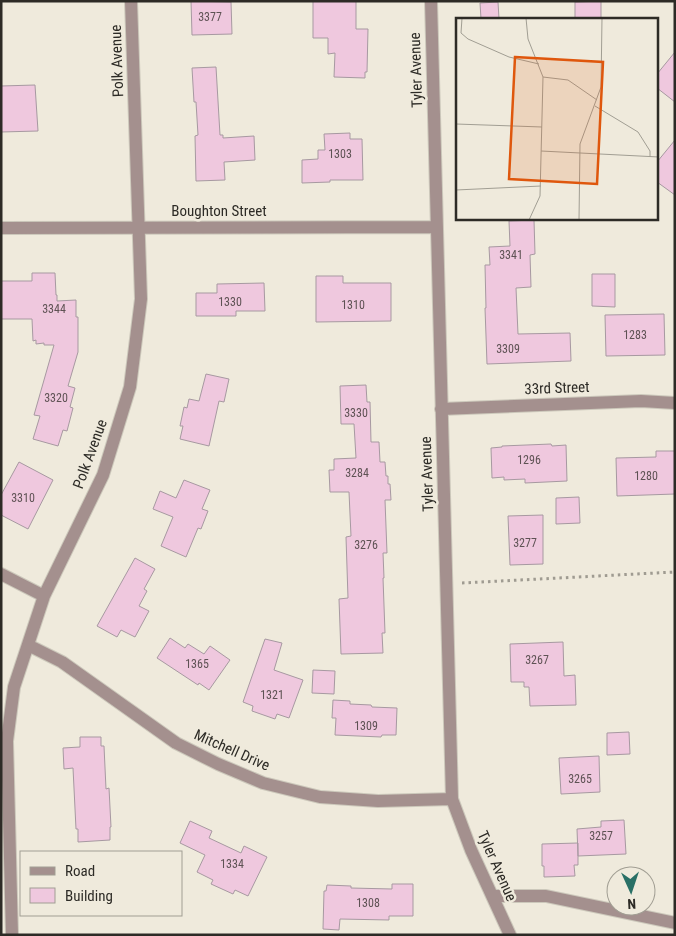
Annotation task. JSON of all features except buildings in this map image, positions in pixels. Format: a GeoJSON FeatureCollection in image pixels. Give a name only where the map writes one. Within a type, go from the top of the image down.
{"type":"FeatureCollection","features":[{"type":"Feature","properties":{"kind":"street","name":"Polk Avenue"},"geometry":{"type":"LineString","coordinates":[[12,935],[7,741],[14,687],[44,596],[103,475],[130,387],[141,299],[131,1]]}},
{"type":"Feature","properties":{"kind":"street","name":"Tyler Avenue"},"geometry":{"type":"LineString","coordinates":[[430,1],[452,800],[471,850],[510,935]]}},
{"type":"Feature","properties":{"kind":"street","name":"Boughton Street"},"geometry":{"type":"LineString","coordinates":[[1,228],[437,227]]}},
{"type":"Feature","properties":{"kind":"street","name":"33rd Street"},"geometry":{"type":"LineString","coordinates":[[441,409],[641,401],[675,403]]}},
{"type":"Feature","properties":{"kind":"street"},"geometry":{"type":"LineString","coordinates":[[1,574],[44,596]]}},
{"type":"Feature","properties":{"kind":"street","name":"Mitchell Drive"},"geometry":{"type":"LineString","coordinates":[[28,645],[62,662],[176,743],[218,764],[263,783],[320,797],[378,801],[452,800]]}},
{"type":"Feature","properties":{"kind":"street"},"geometry":{"type":"LineString","coordinates":[[493,896],[546,896],[675,923]]}},
{"type":"Feature","properties":{"kind":"path"},"geometry":{"type":"LineString","coordinates":[[446,584],[675,572]]}}]}
